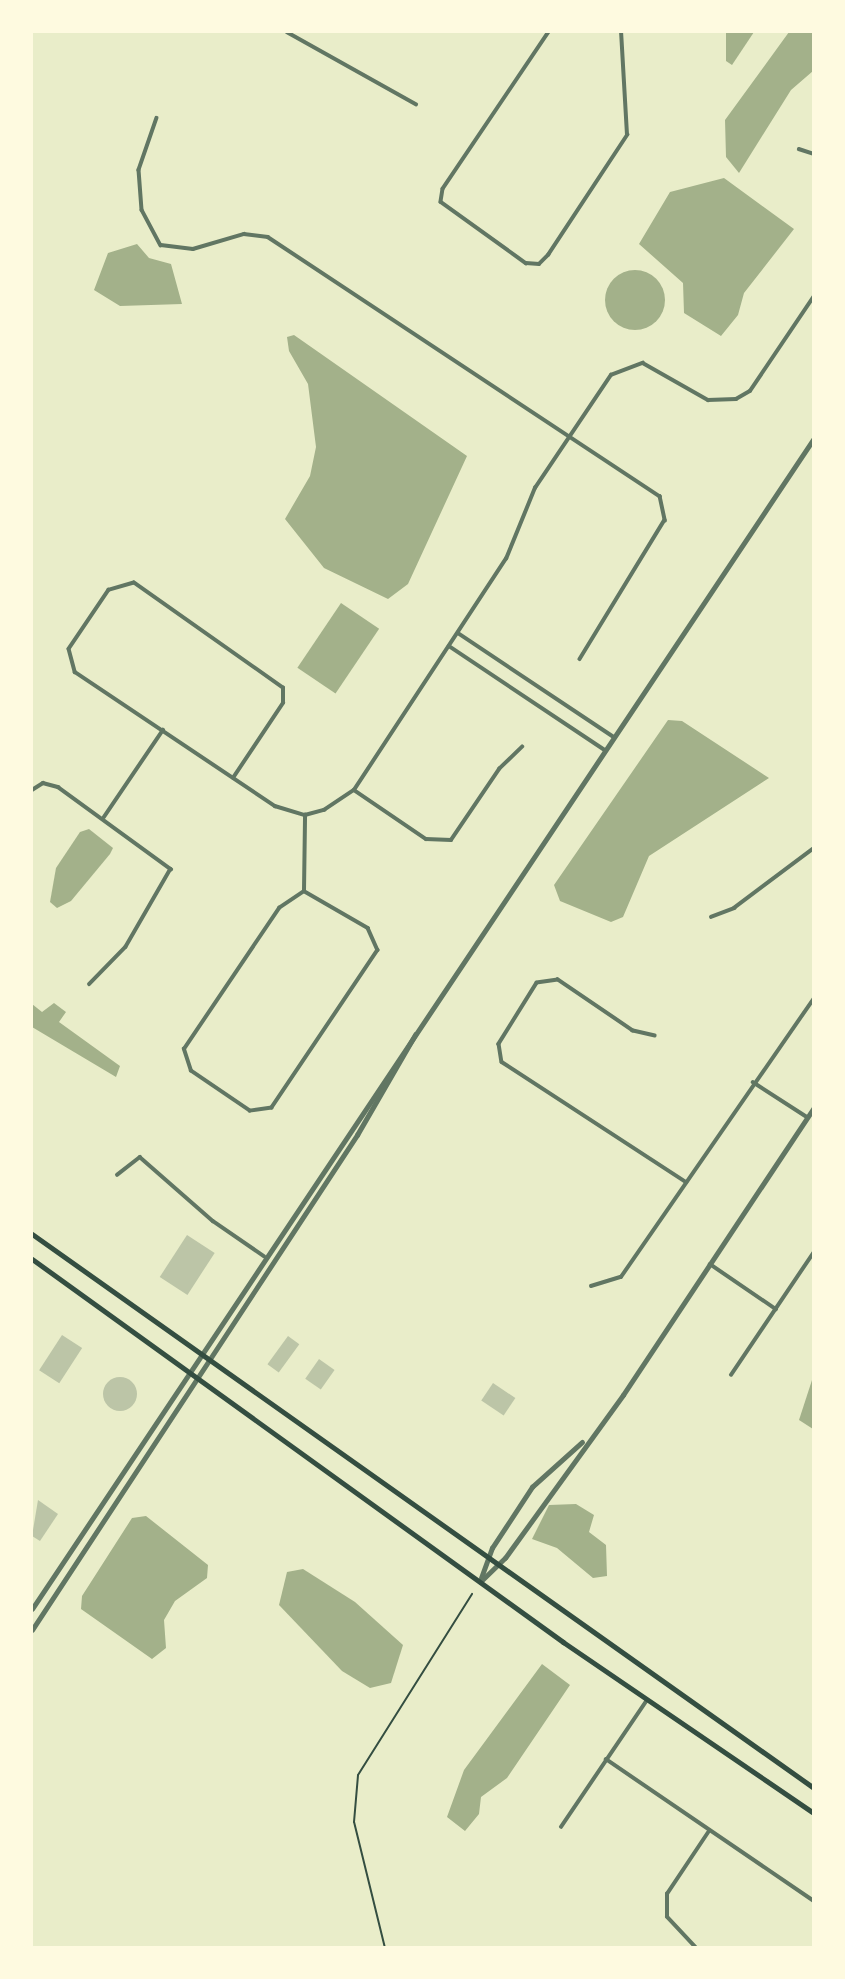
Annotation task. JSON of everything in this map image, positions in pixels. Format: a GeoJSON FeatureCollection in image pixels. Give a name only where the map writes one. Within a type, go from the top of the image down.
{"type":"FeatureCollection","features":[{"type":"Feature","properties":{"kind":"main road"},"geometry":{"type":"LineString","coordinates":[[32,1234],[211,1359],[495,1568],[814,1788]]}},
{"type":"Feature","properties":{"kind":"main road"},"geometry":{"type":"LineString","coordinates":[[32,1259],[200,1375],[480,1582],[814,1813]]}},
{"type":"Feature","properties":{"kind":"street"},"geometry":{"type":"LineString","coordinates":[[287,32],[415,104]]}},
{"type":"Feature","properties":{"kind":"street"},"geometry":{"type":"LineString","coordinates":[[549,32],[443,189],[441,202],[526,263],[539,264],[548,255],[627,135],[621,32]]}},
{"type":"Feature","properties":{"kind":"street"},"geometry":{"type":"LineString","coordinates":[[157,118],[139,170],[142,211],[162,245],[193,249],[244,234],[268,237],[660,496],[666,507],[665,520],[580,659]]}},
{"type":"Feature","properties":{"kind":"street"},"geometry":{"type":"LineString","coordinates":[[799,149],[814,154]]}},
{"type":"Feature","properties":{"kind":"street"},"geometry":{"type":"LineString","coordinates":[[233,778],[284,703],[283,688],[134,583],[120,582],[69,649],[69,661],[75,672],[163,730],[233,778],[275,806],[305,815],[338,804],[354,790],[506,559],[535,488],[569,435],[622,367],[655,366],[708,400],[743,395],[814,296]]}},
{"type":"Feature","properties":{"kind":"street"},"geometry":{"type":"LineString","coordinates":[[32,1609],[373,1090],[428,1013],[814,438]]}},
{"type":"Feature","properties":{"kind":"street"},"geometry":{"type":"LineString","coordinates":[[457,633],[614,737]]}},
{"type":"Feature","properties":{"kind":"street"},"geometry":{"type":"LineString","coordinates":[[449,646],[605,750]]}},
{"type":"Feature","properties":{"kind":"street"},"geometry":{"type":"LineString","coordinates":[[104,817],[163,730]]}},
{"type":"Feature","properties":{"kind":"street"},"geometry":{"type":"LineString","coordinates":[[354,790],[426,839],[451,840],[499,769],[522,747]]}},
{"type":"Feature","properties":{"kind":"street"},"geometry":{"type":"LineString","coordinates":[[32,790],[43,783],[58,787],[104,817],[171,869],[125,947],[90,984]]}},
{"type":"Feature","properties":{"kind":"street"},"geometry":{"type":"LineString","coordinates":[[304,891],[305,815]]}},
{"type":"Feature","properties":{"kind":"street"},"geometry":{"type":"LineString","coordinates":[[711,916],[734,908],[814,848]]}},
{"type":"Feature","properties":{"kind":"street"},"geometry":{"type":"LineString","coordinates":[[304,891],[368,928],[378,950],[272,1108],[250,1111],[191,1071],[184,1049],[279,908],[304,891]]}},
{"type":"Feature","properties":{"kind":"street"},"geometry":{"type":"LineString","coordinates":[[655,1036],[633,1031],[558,980],[537,983],[499,1044],[502,1062],[686,1182]]}},
{"type":"Feature","properties":{"kind":"street"},"geometry":{"type":"LineString","coordinates":[[591,1286],[621,1277],[814,998]]}},
{"type":"Feature","properties":{"kind":"street"},"geometry":{"type":"LineString","coordinates":[[32,1630],[382,1094],[428,1013]]}},
{"type":"Feature","properties":{"kind":"street"},"geometry":{"type":"LineString","coordinates":[[754,1082],[807,1117]]}},
{"type":"Feature","properties":{"kind":"street"},"geometry":{"type":"LineString","coordinates":[[373,1090],[382,1094]]}},
{"type":"Feature","properties":{"kind":"street"},"geometry":{"type":"LineString","coordinates":[[480,1582],[495,1568],[586,1439],[623,1395],[814,1108]]}},
{"type":"Feature","properties":{"kind":"street"},"geometry":{"type":"LineString","coordinates":[[117,1175],[140,1157],[213,1221],[264,1256]]}},
{"type":"Feature","properties":{"kind":"street"},"geometry":{"type":"LineString","coordinates":[[731,1375],[814,1252]]}},
{"type":"Feature","properties":{"kind":"street"},"geometry":{"type":"LineString","coordinates":[[710,1264],[776,1309]]}},
{"type":"Feature","properties":{"kind":"street"},"geometry":{"type":"LineString","coordinates":[[480,1582],[487,1561],[540,1476],[586,1439]]}},
{"type":"Feature","properties":{"kind":"street"},"geometry":{"type":"LineString","coordinates":[[561,1827],[647,1700]]}},
{"type":"Feature","properties":{"kind":"street"},"geometry":{"type":"LineString","coordinates":[[606,1759],[814,1901]]}},
{"type":"Feature","properties":{"kind":"street"},"geometry":{"type":"LineString","coordinates":[[696,1948],[667,1917],[667,1894],[709,1831]]}},
{"type":"Feature","properties":{"kind":"path"},"geometry":{"type":"LineString","coordinates":[[385,1948],[354,1822],[358,1775],[472,1594]]}},
{"type":"Feature","properties":{"kind":"shaded area"},"geometry":{"type":"Polygon","coordinates":[[[726,32],[754,32],[732,65],[726,61],[726,32]]]}},
{"type":"Feature","properties":{"kind":"shaded area"},"geometry":{"type":"Polygon","coordinates":[[[789,32],[813,32],[813,71],[791,90],[739,173],[726,157],[725,120],[789,32]]]}},
{"type":"Feature","properties":{"kind":"shaded area"},"geometry":{"type":"Polygon","coordinates":[[[724,178],[794,229],[744,293],[738,315],[721,336],[684,313],[683,283],[639,244],[670,192],[724,178]]]}},
{"type":"Feature","properties":{"kind":"shaded area"},"geometry":{"type":"Polygon","coordinates":[[[137,244],[149,258],[171,264],[182,304],[120,306],[94,290],[108,253],[137,244]]]}},
{"type":"Feature","properties":{"kind":"shaded area"},"geometry":{"type":"Polygon","coordinates":[[[635,270],[656,279],[665,300],[656,321],[635,330],[614,321],[605,300],[614,279],[635,270]]]}},
{"type":"Feature","properties":{"kind":"shaded area"},"geometry":{"type":"Polygon","coordinates":[[[294,335],[467,456],[408,584],[388,599],[324,568],[285,519],[310,476],[316,447],[308,384],[289,351],[287,337],[294,335]]]}},
{"type":"Feature","properties":{"kind":"shaded area"},"geometry":{"type":"Polygon","coordinates":[[[341,603],[379,629],[336,693],[297,668],[341,603]]]}},
{"type":"Feature","properties":{"kind":"shaded area"},"geometry":{"type":"Polygon","coordinates":[[[668,720],[682,721],[769,778],[649,856],[623,917],[611,922],[560,901],[554,885],[668,720]]]}},
{"type":"Feature","properties":{"kind":"shaded area"},"geometry":{"type":"Polygon","coordinates":[[[89,829],[113,848],[71,901],[57,908],[50,902],[56,868],[80,832],[89,829]]]}},
{"type":"Feature","properties":{"kind":"shaded area"},"geometry":{"type":"Polygon","coordinates":[[[54,1003],[66,1012],[59,1022],[120,1066],[116,1077],[32,1027],[32,1004],[42,1012],[54,1003]]]}},
{"type":"Feature","properties":{"kind":"shaded area"},"geometry":{"type":"Polygon","coordinates":[[[813,1377],[813,1429],[799,1420],[813,1377]]]}},
{"type":"Feature","properties":{"kind":"shaded area"},"geometry":{"type":"Polygon","coordinates":[[[576,1504],[594,1515],[589,1532],[606,1545],[607,1576],[593,1578],[557,1548],[532,1539],[549,1505],[576,1504]]]}},
{"type":"Feature","properties":{"kind":"shaded area"},"geometry":{"type":"Polygon","coordinates":[[[146,1516],[208,1565],[207,1578],[175,1601],[164,1620],[166,1648],[152,1659],[81,1609],[82,1596],[132,1518],[146,1516]]]}},
{"type":"Feature","properties":{"kind":"shaded area"},"geometry":{"type":"Polygon","coordinates":[[[303,1569],[355,1602],[403,1645],[391,1683],[370,1688],[342,1671],[279,1605],[287,1572],[303,1569]]]}},
{"type":"Feature","properties":{"kind":"shaded area"},"geometry":{"type":"Polygon","coordinates":[[[542,1664],[570,1685],[507,1778],[481,1797],[479,1814],[465,1831],[447,1817],[464,1770],[542,1664]]]}},
{"type":"Feature","properties":{"kind":"building"},"geometry":{"type":"Polygon","coordinates":[[[187,1235],[215,1253],[187,1295],[160,1277],[187,1235]]]}},
{"type":"Feature","properties":{"kind":"building"},"geometry":{"type":"Polygon","coordinates":[[[62,1335],[82,1348],[59,1383],[39,1370],[62,1335]]]}},
{"type":"Feature","properties":{"kind":"building"},"geometry":{"type":"Polygon","coordinates":[[[288,1336],[299,1344],[279,1373],[267,1364],[288,1336]]]}},
{"type":"Feature","properties":{"kind":"building"},"geometry":{"type":"Polygon","coordinates":[[[319,1359],[335,1370],[321,1390],[305,1379],[319,1359]]]}},
{"type":"Feature","properties":{"kind":"building"},"geometry":{"type":"Polygon","coordinates":[[[120,1377],[132,1382],[137,1394],[132,1406],[120,1411],[108,1406],[103,1394],[108,1382],[120,1377]]]}},
{"type":"Feature","properties":{"kind":"building"},"geometry":{"type":"Polygon","coordinates":[[[493,1383],[515,1398],[504,1416],[481,1400],[493,1383]]]}},
{"type":"Feature","properties":{"kind":"building"},"geometry":{"type":"Polygon","coordinates":[[[38,1500],[58,1514],[40,1541],[32,1536],[38,1500]]]}}]}
